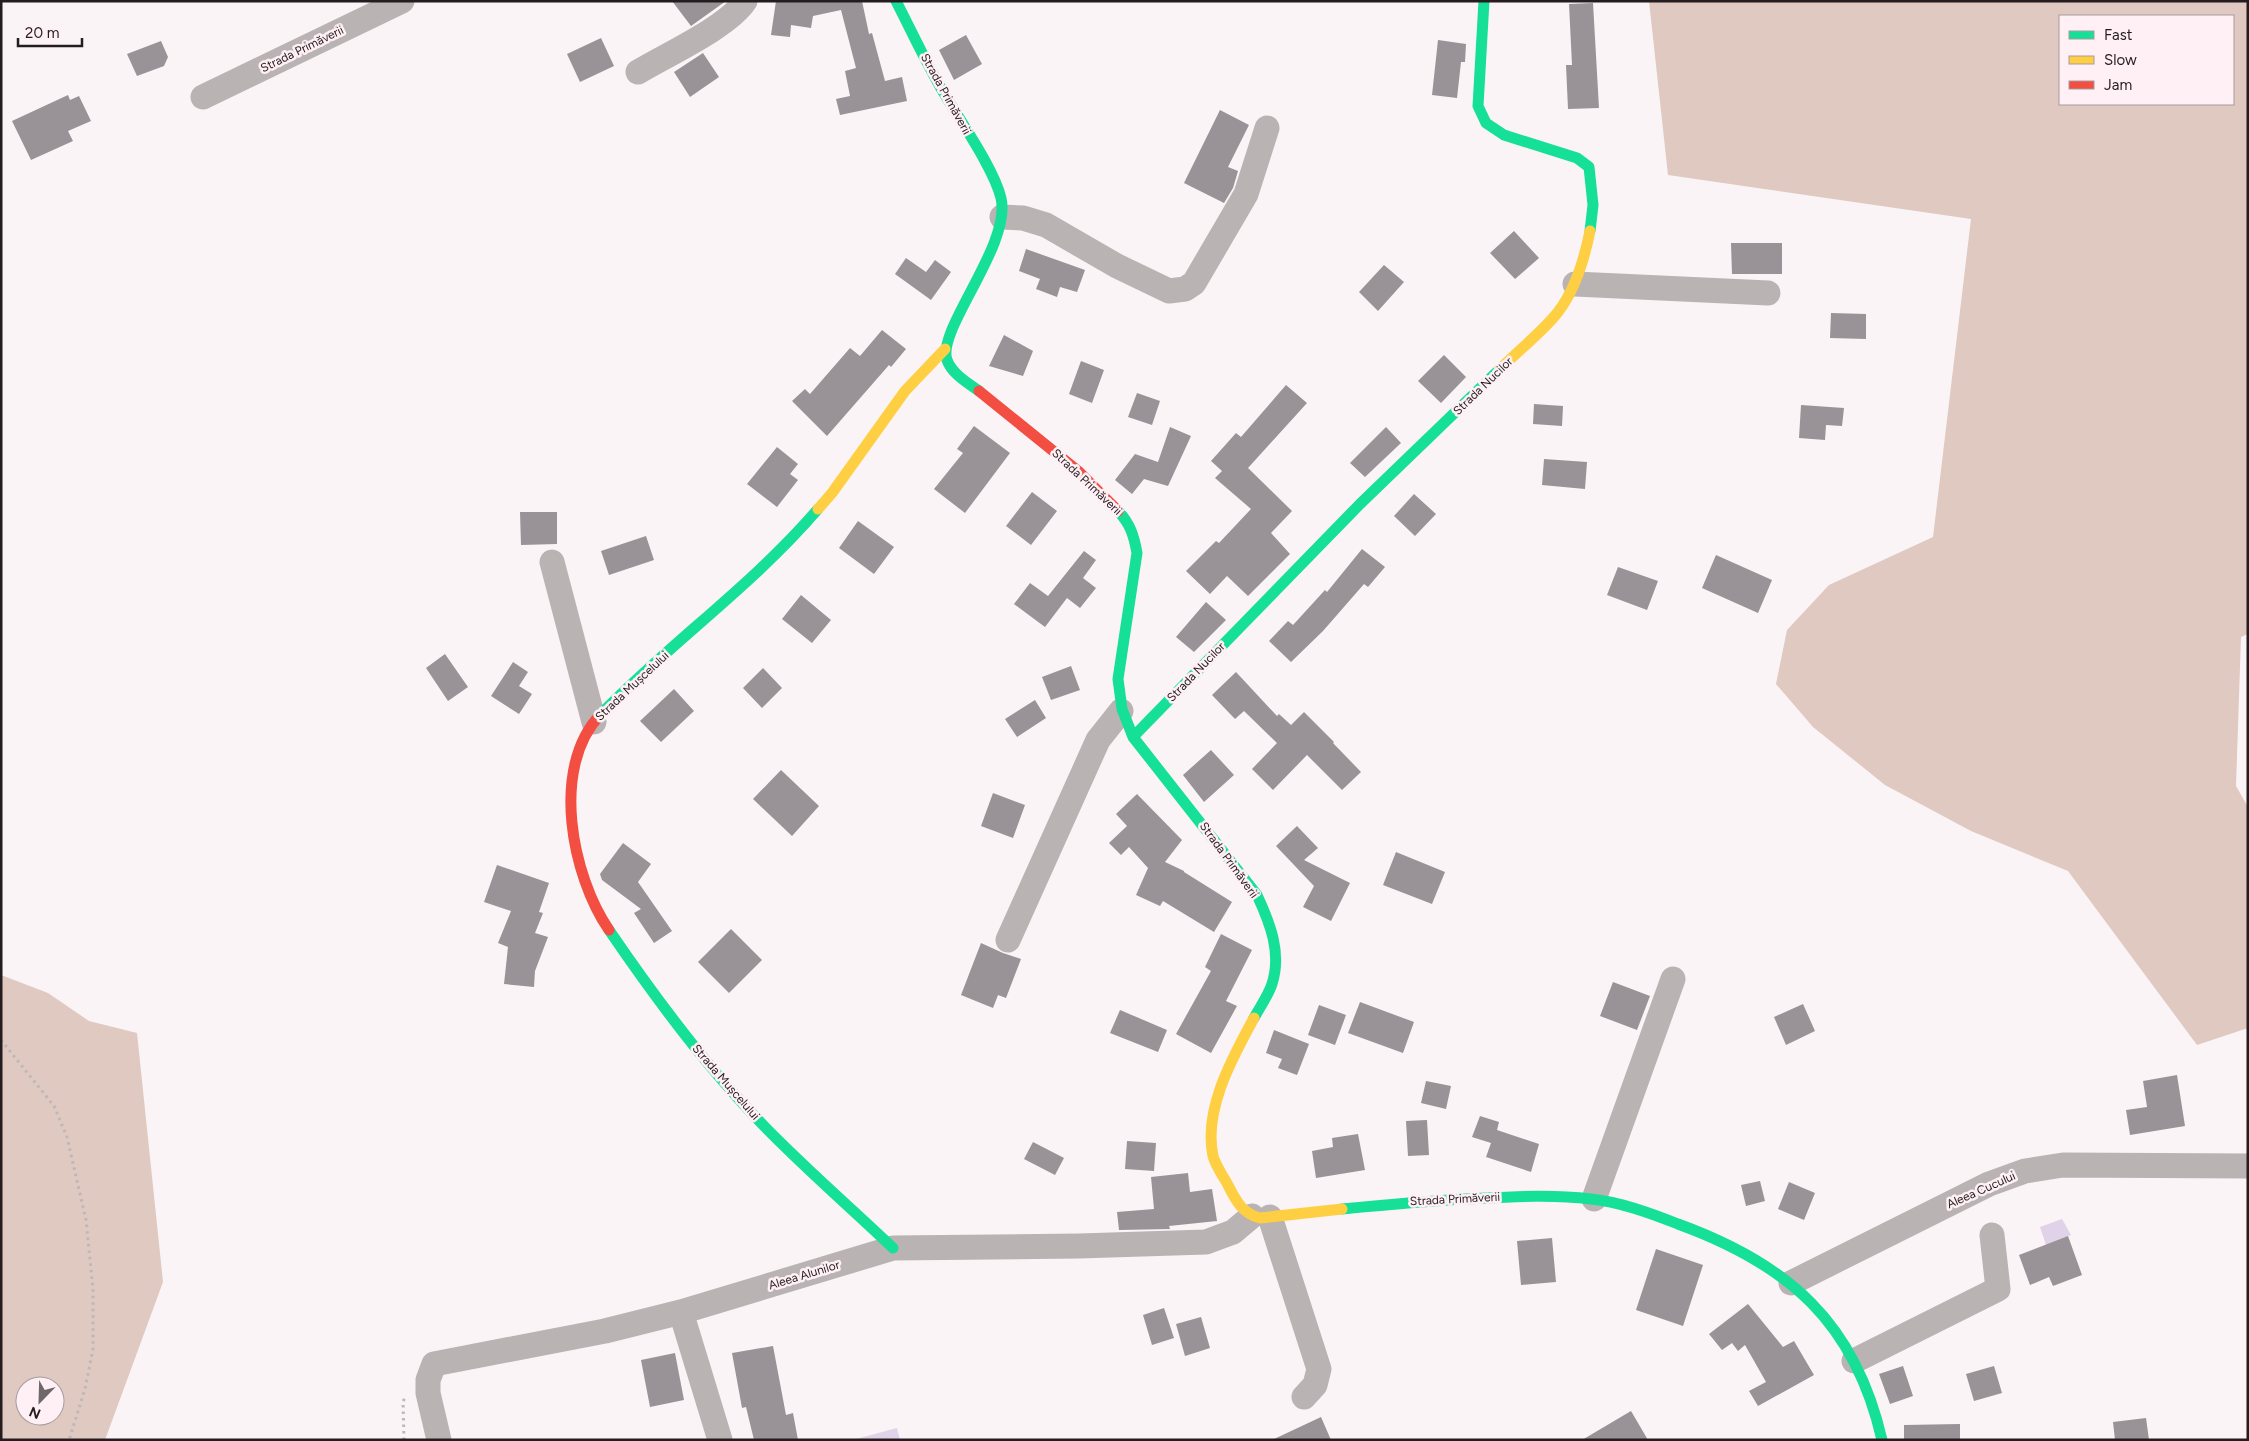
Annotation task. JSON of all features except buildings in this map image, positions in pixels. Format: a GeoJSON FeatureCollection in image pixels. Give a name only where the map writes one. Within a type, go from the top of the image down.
{"type":"FeatureCollection","features":[{"type":"Feature","properties":{"kind":"street","name":"Strada Primăverii"},"geometry":{"type":"LineString","coordinates":[[203,97],[402,1]]}},
{"type":"Feature","properties":{"kind":"street"},"geometry":{"type":"LineString","coordinates":[[638,72],[715,27],[740,8],[745,1]]}},
{"type":"Feature","properties":{"kind":"street","name":"Strada Primăverii"},"geometry":{"type":"LineString","coordinates":[[896,1],[942,90],[996,184],[1001,198],[1002,217],[997,237],[945,349],[945,356],[949,366],[1078,471],[1127,520],[1134,536],[1137,554],[1118,679],[1121,712],[1133,737],[1257,895],[1270,923],[1276,943],[1276,971],[1272,985],[1220,1089],[1211,1122],[1213,1156],[1239,1206],[1261,1216],[1401,1202],[1520,1196],[1594,1200],[1648,1213],[1702,1233],[1745,1253],[1776,1272],[1809,1300],[1834,1331],[1854,1361],[1868,1389],[1882,1440]]}},
{"type":"Feature","properties":{"kind":"street","name":"Strada Nucilor"},"geometry":{"type":"LineString","coordinates":[[1133,737],[1360,504],[1553,318],[1566,302],[1575,284],[1591,222],[1592,180],[1590,167],[1577,158],[1504,135],[1486,123],[1478,106],[1484,1]]}},
{"type":"Feature","properties":{"kind":"street"},"geometry":{"type":"LineString","coordinates":[[1002,217],[1023,218],[1046,225],[1117,266],[1169,291],[1185,289],[1194,283],[1246,194],[1266,128]]}},
{"type":"Feature","properties":{"kind":"street"},"geometry":{"type":"LineString","coordinates":[[1575,284],[1768,293]]}},
{"type":"Feature","properties":{"kind":"street","name":"Strada Mușcelului"},"geometry":{"type":"LineString","coordinates":[[893,1248],[765,1127],[714,1070],[651,992],[598,914],[575,850],[571,809],[573,766],[581,745],[594,722],[624,691],[767,564],[800,530],[832,493],[905,391],[945,349]]}},
{"type":"Feature","properties":{"kind":"street"},"geometry":{"type":"LineString","coordinates":[[552,562],[594,722]]}},
{"type":"Feature","properties":{"kind":"street"},"geometry":{"type":"LineString","coordinates":[[1008,940],[1098,740],[1121,712]]}},
{"type":"Feature","properties":{"kind":"street"},"geometry":{"type":"LineString","coordinates":[[1594,1200],[1673,979]]}},
{"type":"Feature","properties":{"kind":"street","name":"Aleea Cucului"},"geometry":{"type":"LineString","coordinates":[[1791,1284],[1989,1184],[2025,1171],[2063,1165],[2248,1166]]}},
{"type":"Feature","properties":{"kind":"street"},"geometry":{"type":"LineString","coordinates":[[1261,1216],[1319,1369],[1315,1385],[1304,1397]]}},
{"type":"Feature","properties":{"kind":"street","name":"Aleea Alunilor"},"geometry":{"type":"LineString","coordinates":[[439,1440],[428,1393],[428,1380],[434,1364],[605,1331],[681,1312],[893,1248],[1079,1246],[1206,1242],[1233,1232],[1261,1216]]}},
{"type":"Feature","properties":{"kind":"street"},"geometry":{"type":"LineString","coordinates":[[1854,1361],[1998,1289],[1992,1235]]}},
{"type":"Feature","properties":{"kind":"street"},"geometry":{"type":"LineString","coordinates":[[681,1312],[720,1440]]}},
{"type":"Feature","properties":{"kind":"path"},"geometry":{"type":"LineString","coordinates":[[1,1040],[54,1106],[67,1137],[86,1220],[93,1289],[93,1349],[85,1389],[69,1440]]}},
{"type":"Feature","properties":{"kind":"shaded area"},"geometry":{"type":"Polygon","coordinates":[[[1649,1],[2248,1],[2248,634],[2241,637],[2236,786],[2248,807],[2248,1028],[2197,1045],[2068,871],[1971,831],[1885,785],[1813,727],[1776,684],[1787,630],[1829,585],[1933,537],[1971,219],[1668,175],[1649,1]]]}},
{"type":"Feature","properties":{"kind":"shaded area"},"geometry":{"type":"Polygon","coordinates":[[[1,975],[48,993],[89,1021],[137,1033],[163,1282],[105,1440],[1,1440],[1,975]]]}},
{"type":"Feature","properties":{"kind":"shaded area"},"geometry":{"type":"Polygon","coordinates":[[[2062,1219],[2071,1235],[2046,1245],[2040,1227],[2062,1219]]]}},
{"type":"Feature","properties":{"kind":"shaded area"},"geometry":{"type":"Polygon","coordinates":[[[897,1428],[900,1440],[856,1439],[897,1428]]]}},
{"type":"Feature","properties":{"kind":"traffic: fast"},"geometry":{"type":"LineString","coordinates":[[896,1],[938,84],[992,173],[1001,198],[1001,217],[996,239],[952,329],[947,346],[949,365],[961,378],[979,391]]}},
{"type":"Feature","properties":{"kind":"traffic: fast"},"geometry":{"type":"LineString","coordinates":[[1484,1],[1478,106],[1486,123],[1504,135],[1577,158],[1589,167],[1593,205],[1590,231]]}},
{"type":"Feature","properties":{"kind":"traffic: fast"},"geometry":{"type":"LineString","coordinates":[[1133,737],[1360,504],[1500,369]]}},
{"type":"Feature","properties":{"kind":"traffic: fast"},"geometry":{"type":"LineString","coordinates":[[600,715],[654,663],[739,589],[793,537],[818,509]]}},
{"type":"Feature","properties":{"kind":"traffic: fast"},"geometry":{"type":"LineString","coordinates":[[1118,511],[1126,520],[1131,530],[1137,553],[1118,679],[1122,709],[1133,737],[1257,895],[1262,906],[1273,938],[1276,961],[1272,984],[1254,1018]]}},
{"type":"Feature","properties":{"kind":"traffic: fast"},"geometry":{"type":"LineString","coordinates":[[609,930],[645,982],[723,1081],[796,1158],[893,1248]]}},
{"type":"Feature","properties":{"kind":"traffic: fast"},"geometry":{"type":"LineString","coordinates":[[1342,1209],[1482,1198],[1528,1196],[1575,1197],[1602,1200],[1635,1208],[1717,1240],[1752,1258],[1784,1279],[1811,1303],[1835,1330],[1854,1362],[1870,1398],[1882,1440]]}},
{"type":"Feature","properties":{"kind":"traffic: slow"},"geometry":{"type":"LineString","coordinates":[[1500,369],[1553,318],[1567,299],[1585,254],[1590,231]]}},
{"type":"Feature","properties":{"kind":"traffic: slow"},"geometry":{"type":"LineString","coordinates":[[818,509],[832,493],[905,391],[945,349]]}},
{"type":"Feature","properties":{"kind":"traffic: slow"},"geometry":{"type":"LineString","coordinates":[[1254,1018],[1229,1066],[1216,1102],[1211,1138],[1216,1164],[1237,1202],[1254,1216],[1260,1218],[1342,1209]]}},
{"type":"Feature","properties":{"kind":"traffic: jam"},"geometry":{"type":"LineString","coordinates":[[979,391],[1078,471],[1118,511]]}},
{"type":"Feature","properties":{"kind":"traffic: jam"},"geometry":{"type":"LineString","coordinates":[[600,715],[585,737],[575,763],[571,792],[572,822],[577,852],[585,881],[596,907],[609,930]]}}]}
